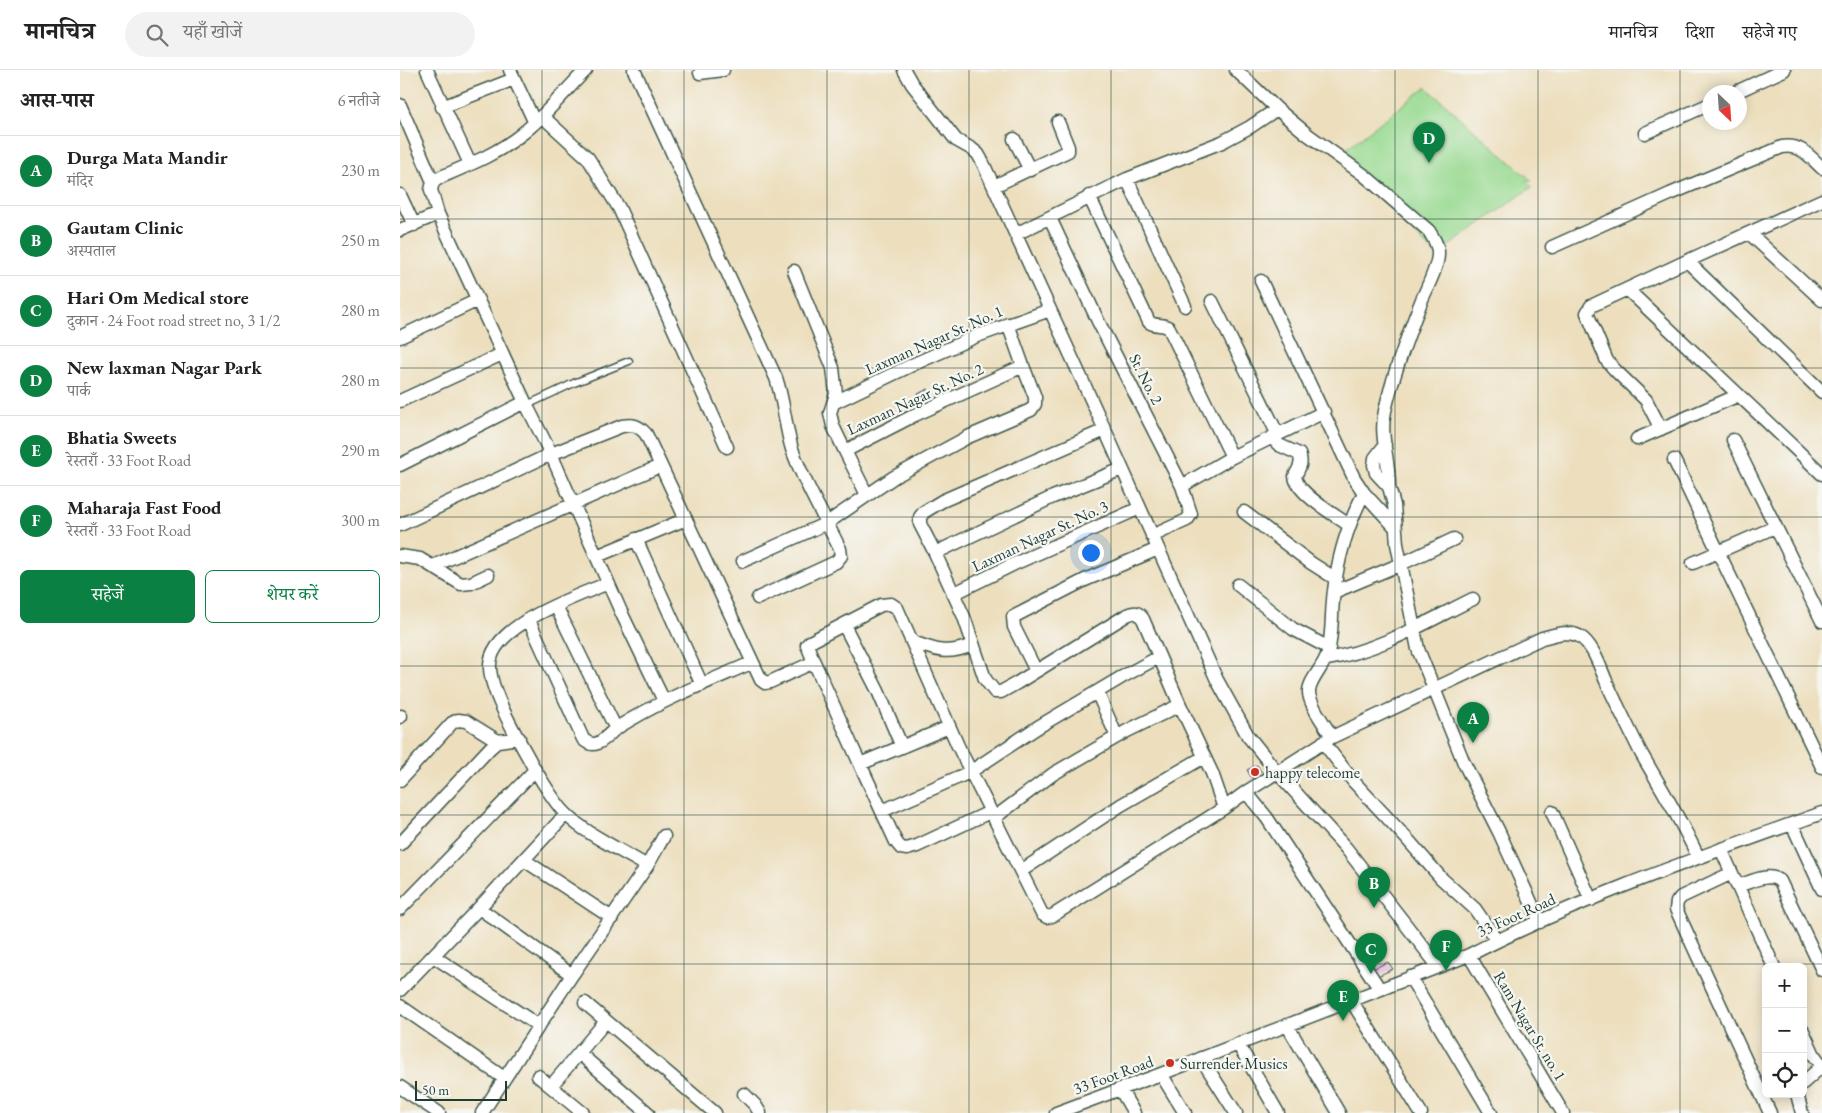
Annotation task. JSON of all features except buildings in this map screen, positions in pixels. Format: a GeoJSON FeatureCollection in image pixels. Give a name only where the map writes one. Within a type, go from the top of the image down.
{"type":"FeatureCollection","features":[{"type":"Feature","properties":{"kind":"street"},"geometry":{"type":"LineString","coordinates":[[427,70],[442,107],[470,164]]}},
{"type":"Feature","properties":{"kind":"street"},"geometry":{"type":"LineString","coordinates":[[433,182],[498,150],[522,134],[586,70]]}},
{"type":"Feature","properties":{"kind":"street"},"geometry":{"type":"LineString","coordinates":[[634,70],[776,378],[793,450],[842,556],[836,562],[758,598]]}},
{"type":"Feature","properties":{"kind":"street"},"geometry":{"type":"LineString","coordinates":[[700,73],[723,70]]}},
{"type":"Feature","properties":{"kind":"street"},"geometry":{"type":"LineString","coordinates":[[904,70],[912,84],[956,140],[978,154],[1016,234],[1217,680],[1248,736],[1277,772],[1346,848],[1438,966]]}},
{"type":"Feature","properties":{"kind":"street"},"geometry":{"type":"LineString","coordinates":[[1236,70],[1277,109],[1307,134],[1364,175],[1429,231],[1436,242],[1438,253],[1433,273],[1413,322],[1384,414],[1389,487],[1394,505],[1402,564],[1418,649],[1464,763],[1499,832],[1540,922]]}},
{"type":"Feature","properties":{"kind":"street"},"geometry":{"type":"LineString","coordinates":[[1747,87],[1784,70]]}},
{"type":"Feature","properties":{"kind":"street"},"geometry":{"type":"LineString","coordinates":[[442,107],[512,74],[538,119],[588,158],[615,201],[727,447]]}},
{"type":"Feature","properties":{"kind":"street"},"geometry":{"type":"LineString","coordinates":[[400,105],[433,182],[432,190],[438,214],[502,354],[552,454],[608,583],[664,701]]}},
{"type":"Feature","properties":{"kind":"street"},"geometry":{"type":"LineString","coordinates":[[1645,133],[1702,108]]}},
{"type":"Feature","properties":{"kind":"street"},"geometry":{"type":"LineString","coordinates":[[1016,234],[1050,218],[1089,196],[1127,179],[1222,142],[1250,127],[1277,109]]}},
{"type":"Feature","properties":{"kind":"street"},"geometry":{"type":"LineString","coordinates":[[994,186],[1068,151],[1058,122]]}},
{"type":"Feature","properties":{"kind":"street"},"geometry":{"type":"LineString","coordinates":[[1014,139],[1030,170]]}},
{"type":"Feature","properties":{"kind":"street"},"geometry":{"type":"LineString","coordinates":[[1552,247],[1670,194],[1782,147],[1792,146],[1801,149],[1822,168]]}},
{"type":"Feature","properties":{"kind":"street"},"geometry":{"type":"LineString","coordinates":[[1127,179],[1185,306]]}},
{"type":"Feature","properties":{"kind":"street"},"geometry":{"type":"LineString","coordinates":[[400,195],[414,225]]}},
{"type":"Feature","properties":{"kind":"street"},"geometry":{"type":"LineString","coordinates":[[1089,196],[1149,322],[1152,325],[1169,328],[1232,457]]}},
{"type":"Feature","properties":{"kind":"street"},"geometry":{"type":"LineString","coordinates":[[1661,429],[1646,400],[1607,361],[1587,317],[1588,310],[1591,306],[1687,261],[1820,203]]}},
{"type":"Feature","properties":{"kind":"street"},"geometry":{"type":"LineString","coordinates":[[400,230],[438,214]]}},
{"type":"Feature","properties":{"kind":"street","name":"St. No. 2"},"geometry":{"type":"LineString","coordinates":[[1050,218],[1102,329],[1182,486],[1190,508],[1190,518],[1152,536]]}},
{"type":"Feature","properties":{"kind":"street"},"geometry":{"type":"LineString","coordinates":[[1749,233],[1822,300]]}},
{"type":"Feature","properties":{"kind":"street"},"geometry":{"type":"LineString","coordinates":[[1687,261],[1822,392]]}},
{"type":"Feature","properties":{"kind":"street","name":"Laxman Nagar St. No. 2"},"geometry":{"type":"LineString","coordinates":[[794,271],[833,368],[836,394],[830,413],[833,426],[845,450],[915,415],[1023,366]]}},
{"type":"Feature","properties":{"kind":"street"},"geometry":{"type":"LineString","coordinates":[[1261,281],[1354,478],[1364,493],[1396,527]]}},
{"type":"Feature","properties":{"kind":"street"},"geometry":{"type":"LineString","coordinates":[[1627,289],[1822,474]]}},
{"type":"Feature","properties":{"kind":"street"},"geometry":{"type":"LineString","coordinates":[[400,337],[478,300]]}},
{"type":"Feature","properties":{"kind":"street"},"geometry":{"type":"LineString","coordinates":[[1212,301],[1279,445],[1299,454],[1301,465],[1295,476],[1298,486],[1349,525]]}},
{"type":"Feature","properties":{"kind":"street","name":"Laxman Nagar St. No. 1"},"geometry":{"type":"LineString","coordinates":[[834,403],[914,364],[1008,324],[1050,310]]}},
{"type":"Feature","properties":{"kind":"street"},"geometry":{"type":"LineString","coordinates":[[743,561],[827,523],[894,477],[968,436],[1031,410],[1035,404],[1035,397],[1008,324]]}},
{"type":"Feature","properties":{"kind":"street"},"geometry":{"type":"LineString","coordinates":[[400,401],[502,354]]}},
{"type":"Feature","properties":{"kind":"street"},"geometry":{"type":"LineString","coordinates":[[1637,439],[1738,395]]}},
{"type":"Feature","properties":{"kind":"street"},"geometry":{"type":"LineString","coordinates":[[400,465],[526,403]]}},
{"type":"Feature","properties":{"kind":"street"},"geometry":{"type":"LineString","coordinates":[[1182,486],[1232,457],[1324,412]]}},
{"type":"Feature","properties":{"kind":"street"},"geometry":{"type":"LineString","coordinates":[[400,525],[552,454],[622,426],[631,424],[639,426],[646,434],[758,675],[765,683],[770,682],[814,662]]}},
{"type":"Feature","properties":{"kind":"street"},"geometry":{"type":"LineString","coordinates":[[1105,430],[942,501],[924,512],[920,517],[920,524],[964,617],[985,679],[995,692],[1001,692],[1106,626],[1134,612],[1140,614],[1212,774],[1224,808]]}},
{"type":"Feature","properties":{"kind":"street"},"geometry":{"type":"LineString","coordinates":[[1733,440],[1822,621]]}},
{"type":"Feature","properties":{"kind":"street"},"geometry":{"type":"LineString","coordinates":[[1385,445],[1375,458],[1374,465],[1376,472],[1389,487]]}},
{"type":"Feature","properties":{"kind":"street"},"geometry":{"type":"LineString","coordinates":[[845,450],[867,495]]}},
{"type":"Feature","properties":{"kind":"street"},"geometry":{"type":"LineString","coordinates":[[1674,460],[1822,767]]}},
{"type":"Feature","properties":{"kind":"street"},"geometry":{"type":"LineString","coordinates":[[433,566],[660,466]]}},
{"type":"Feature","properties":{"kind":"street"},"geometry":{"type":"LineString","coordinates":[[935,553],[1053,497],[1122,469]]}},
{"type":"Feature","properties":{"kind":"street"},"geometry":{"type":"LineString","coordinates":[[1354,478],[1376,472]]}},
{"type":"Feature","properties":{"kind":"street"},"geometry":{"type":"LineString","coordinates":[[1364,493],[1349,525],[1335,586],[1328,653],[1311,684],[1309,691],[1310,699],[1328,740],[1354,782],[1416,848],[1441,878],[1475,909],[1497,940]]}},
{"type":"Feature","properties":{"kind":"street","name":"Laxman Nagar St. No. 3"},"geometry":{"type":"LineString","coordinates":[[953,594],[1014,564],[1140,508]]}},
{"type":"Feature","properties":{"kind":"street"},"geometry":{"type":"LineString","coordinates":[[1244,512],[1305,559],[1335,586]]}},
{"type":"Feature","properties":{"kind":"street"},"geometry":{"type":"LineString","coordinates":[[597,556],[686,518]]}},
{"type":"Feature","properties":{"kind":"street"},"geometry":{"type":"LineString","coordinates":[[1693,564],[1775,527]]}},
{"type":"Feature","properties":{"kind":"street"},"geometry":{"type":"LineString","coordinates":[[636,539],[702,685]]}},
{"type":"Feature","properties":{"kind":"street"},"geometry":{"type":"LineString","coordinates":[[1335,586],[1402,564],[1454,539]]}},
{"type":"Feature","properties":{"kind":"street"},"geometry":{"type":"LineString","coordinates":[[1036,671],[1014,627],[1012,621],[1016,614],[1085,580],[1158,549]]}},
{"type":"Feature","properties":{"kind":"street"},"geometry":{"type":"LineString","coordinates":[[400,556],[420,559],[461,584],[471,583],[488,575]]}},
{"type":"Feature","properties":{"kind":"street"},"geometry":{"type":"LineString","coordinates":[[608,583],[556,606],[528,620],[508,633],[494,649],[489,668],[493,684],[506,716],[535,770],[554,800],[566,814],[582,826],[647,866]]}},
{"type":"Feature","properties":{"kind":"street"},"geometry":{"type":"LineString","coordinates":[[1238,585],[1293,629],[1328,653],[1361,652],[1473,599]]}},
{"type":"Feature","properties":{"kind":"street"},"geometry":{"type":"LineString","coordinates":[[1180,705],[1117,737],[1053,774],[992,815],[907,850],[901,848],[896,842],[807,645],[881,605],[890,604],[897,608],[970,772],[992,815],[1021,871],[1042,914],[1047,917],[1052,916],[1224,808],[1328,740],[1542,638],[1558,633],[1570,633],[1580,636],[1587,643],[1626,724],[1684,826],[1698,857]]}},
{"type":"Feature","properties":{"kind":"street"},"geometry":{"type":"LineString","coordinates":[[556,606],[616,729]]}},
{"type":"Feature","properties":{"kind":"street"},"geometry":{"type":"LineString","coordinates":[[528,620],[583,739],[594,745],[601,742],[616,729],[664,701],[751,663]]}},
{"type":"Feature","properties":{"kind":"street"},"geometry":{"type":"LineString","coordinates":[[844,625],[878,691],[902,747]]}},
{"type":"Feature","properties":{"kind":"street"},"geometry":{"type":"LineString","coordinates":[[913,642],[946,652],[972,645]]}},
{"type":"Feature","properties":{"kind":"street"},"geometry":{"type":"LineString","coordinates":[[882,811],[970,772],[1038,727],[1159,657]]}},
{"type":"Feature","properties":{"kind":"street"},"geometry":{"type":"LineString","coordinates":[[1097,692],[1117,737]]}},
{"type":"Feature","properties":{"kind":"street"},"geometry":{"type":"LineString","coordinates":[[400,780],[452,723],[458,720],[466,721],[498,742]]}},
{"type":"Feature","properties":{"kind":"street"},"geometry":{"type":"LineString","coordinates":[[860,764],[949,726]]}},
{"type":"Feature","properties":{"kind":"street"},"geometry":{"type":"LineString","coordinates":[[400,844],[490,748],[498,742],[519,738]]}},
{"type":"Feature","properties":{"kind":"street"},"geometry":{"type":"LineString","coordinates":[[1021,871],[1127,801],[1204,757]]}},
{"type":"Feature","properties":{"kind":"street"},"geometry":{"type":"LineString","coordinates":[[400,909],[535,770]]}},
{"type":"Feature","properties":{"kind":"street"},"geometry":{"type":"LineString","coordinates":[[1246,792],[1266,818],[1380,988]]}},
{"type":"Feature","properties":{"kind":"street"},"geometry":{"type":"LineString","coordinates":[[1552,812],[1591,900]]}},
{"type":"Feature","properties":{"kind":"street","name":"33 Foot Road"},"geometry":{"type":"LineString","coordinates":[[1056,1113],[1079,1109],[1120,1089],[1469,955],[1497,940],[1698,857],[1822,813]]}},
{"type":"Feature","properties":{"kind":"street"},"geometry":{"type":"LineString","coordinates":[[400,990],[566,814]]}},
{"type":"Feature","properties":{"kind":"street"},"geometry":{"type":"LineString","coordinates":[[1792,824],[1822,889]]}},
{"type":"Feature","properties":{"kind":"street"},"geometry":{"type":"LineString","coordinates":[[482,1113],[572,975],[647,866],[664,836]]}},
{"type":"Feature","properties":{"kind":"street"},"geometry":{"type":"LineString","coordinates":[[1721,849],[1772,963]]}},
{"type":"Feature","properties":{"kind":"street"},"geometry":{"type":"LineString","coordinates":[[524,860],[612,918]]}},
{"type":"Feature","properties":{"kind":"street"},"geometry":{"type":"LineString","coordinates":[[1732,873],[1681,897],[1677,902],[1676,909],[1770,1113]]}},
{"type":"Feature","properties":{"kind":"street"},"geometry":{"type":"LineString","coordinates":[[1738,886],[1766,877],[1775,877],[1780,881],[1822,970]]}},
{"type":"Feature","properties":{"kind":"street"},"geometry":{"type":"LineString","coordinates":[[479,908],[572,975]]}},
{"type":"Feature","properties":{"kind":"street","name":"Ram Nagar St. no. 1"},"geometry":{"type":"LineString","coordinates":[[1469,955],[1563,1113]]}},
{"type":"Feature","properties":{"kind":"street"},"geometry":{"type":"LineString","coordinates":[[433,956],[539,1026]]}},
{"type":"Feature","properties":{"kind":"street"},"geometry":{"type":"LineString","coordinates":[[1410,977],[1491,1113]]}},
{"type":"Feature","properties":{"kind":"street"},"geometry":{"type":"LineString","coordinates":[[1352,1000],[1421,1113]]}},
{"type":"Feature","properties":{"kind":"street"},"geometry":{"type":"LineString","coordinates":[[585,1003],[715,1113]]}},
{"type":"Feature","properties":{"kind":"street"},"geometry":{"type":"LineString","coordinates":[[400,1006],[504,1078]]}},
{"type":"Feature","properties":{"kind":"street"},"geometry":{"type":"LineString","coordinates":[[551,1086],[606,1021]]}},
{"type":"Feature","properties":{"kind":"street"},"geometry":{"type":"LineString","coordinates":[[1287,1025],[1339,1113]]}},
{"type":"Feature","properties":{"kind":"street"},"geometry":{"type":"LineString","coordinates":[[1807,1039],[1814,1055],[1822,1066],[1807,1079]]}},
{"type":"Feature","properties":{"kind":"street"},"geometry":{"type":"LineString","coordinates":[[1238,1044],[1278,1113]]}},
{"type":"Feature","properties":{"kind":"street"},"geometry":{"type":"LineString","coordinates":[[578,1054],[648,1113]]}},
{"type":"Feature","properties":{"kind":"street"},"geometry":{"type":"LineString","coordinates":[[1201,1058],[1236,1113]]}},
{"type":"Feature","properties":{"kind":"street"},"geometry":{"type":"LineString","coordinates":[[1161,1074],[1185,1113]]}},
{"type":"Feature","properties":{"kind":"street"},"geometry":{"type":"LineString","coordinates":[[538,1076],[583,1113]]}},
{"type":"Feature","properties":{"kind":"street"},"geometry":{"type":"LineString","coordinates":[[400,1087],[439,1113]]}},
{"type":"Feature","properties":{"kind":"street"},"geometry":{"type":"LineString","coordinates":[[1120,1089],[1134,1113]]}},
{"type":"Feature","properties":{"kind":"street"},"geometry":{"type":"LineString","coordinates":[[744,1094],[760,1113]]}},
{"type":"Feature","properties":{"kind":"street"},"geometry":{"type":"LineString","coordinates":[[1798,1098],[1802,1113]]}},
{"type":"Feature","properties":{"kind":"lane"},"geometry":{"type":"LineString","coordinates":[[526,403],[629,361]]}},
{"type":"Feature","properties":{"kind":"green space"},"geometry":{"type":"Polygon","coordinates":[[[1426,87],[1532,181],[1526,181],[1532,187],[1436,255],[1338,155],[1426,87]]]}},
{"type":"Feature","properties":{"kind":"place","name":"New laxman Nagar Park"},"geometry":{"type":"Point","coordinates":[1429,163]}},
{"type":"Feature","properties":{"kind":"place","name":"Durga Mata Mandir"},"geometry":{"type":"Point","coordinates":[1473,743]}},
{"type":"Feature","properties":{"kind":"place","name":"happy telecome"},"geometry":{"type":"Point","coordinates":[1255,772]}},
{"type":"Feature","properties":{"kind":"place","name":"Gautam Clinic"},"geometry":{"type":"Point","coordinates":[1374,908]}},
{"type":"Feature","properties":{"kind":"place","name":"Maharaja Fast Food"},"geometry":{"type":"Point","coordinates":[1446,971]}},
{"type":"Feature","properties":{"kind":"place","name":"Hari Om Medical store"},"geometry":{"type":"Point","coordinates":[1371,974]}},
{"type":"Feature","properties":{"kind":"place","name":"Bhatia Sweets"},"geometry":{"type":"Point","coordinates":[1343,1021]}},
{"type":"Feature","properties":{"kind":"place","name":"Surrender Musics"},"geometry":{"type":"Point","coordinates":[1170,1063]}}]}
